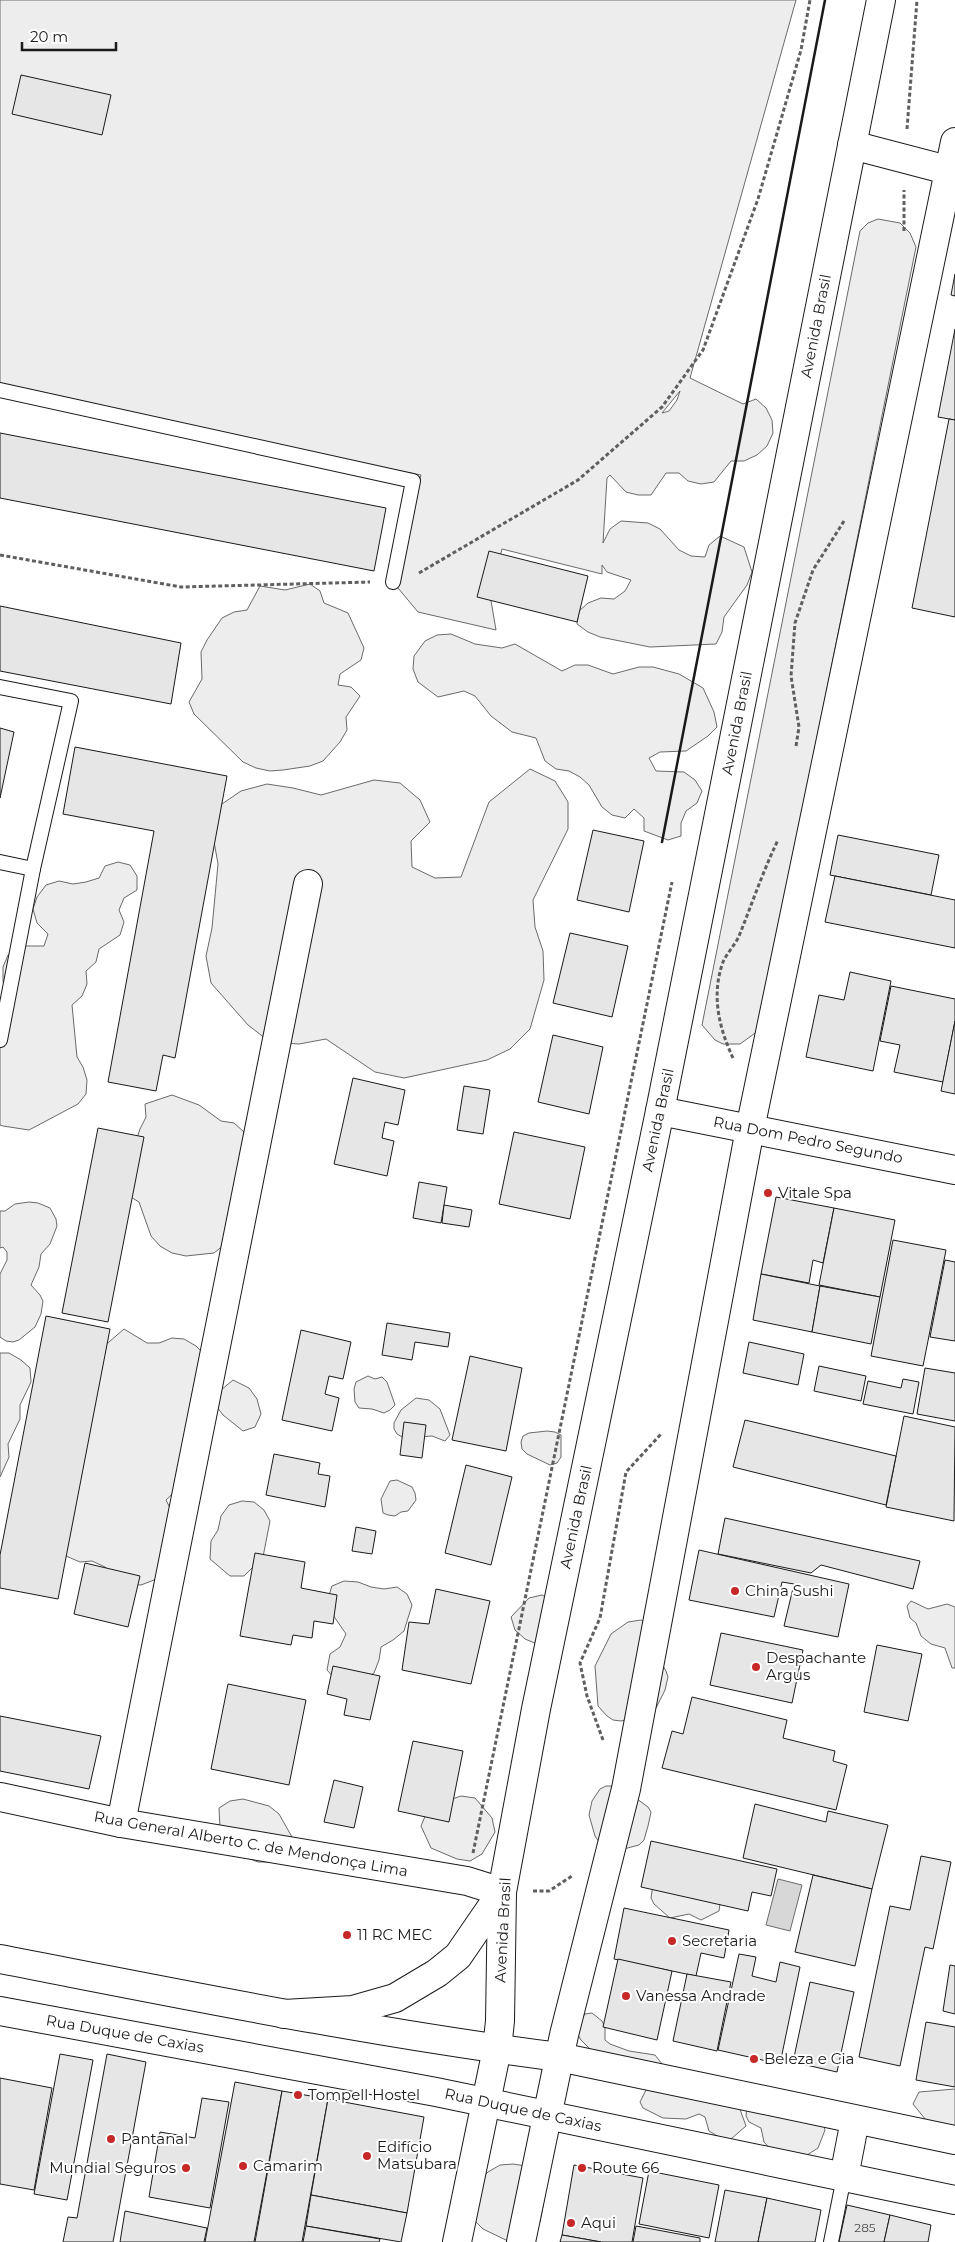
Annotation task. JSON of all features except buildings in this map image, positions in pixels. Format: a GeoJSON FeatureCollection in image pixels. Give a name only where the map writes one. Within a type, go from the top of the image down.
{"type":"FeatureCollection","features":[{"type":"Feature","properties":{"kind":"main road","name":"Avenida Brasil"},"geometry":{"type":"LineString","coordinates":[[457,2242],[497,2049],[500,2021],[502,1892],[536,1709],[660,1111],[881,0]]}},
{"type":"Feature","properties":{"kind":"main road"},"geometry":{"type":"LineString","coordinates":[[521,2242],[559,2057],[626,1789],[750,1128],[952,171],[955,142]]}},
{"type":"Feature","properties":{"kind":"main road"},"geometry":{"type":"LineString","coordinates":[[852,145],[952,171]]}},
{"type":"Feature","properties":{"kind":"main road"},"geometry":{"type":"LineString","coordinates":[[122,1823],[308,884]]}},
{"type":"Feature","properties":{"kind":"main road","name":"Rua Dom Pedro Segundo"},"geometry":{"type":"LineString","coordinates":[[660,1111],[955,1170]]}},
{"type":"Feature","properties":{"kind":"main road","name":"Rua General Alberto C. de Mendonça Lima"},"geometry":{"type":"LineString","coordinates":[[0,1797],[122,1823],[467,1881],[502,1892]]}},
{"type":"Feature","properties":{"kind":"main road"},"geometry":{"type":"LineString","coordinates":[[284,2014],[352,2010],[395,1998],[437,1973],[458,1956],[502,1892]]}},
{"type":"Feature","properties":{"kind":"main road"},"geometry":{"type":"LineString","coordinates":[[0,1959],[284,2014],[497,2049],[559,2057],[955,2140]]}},
{"type":"Feature","properties":{"kind":"main road","name":"Rua Duque de Caxias"},"geometry":{"type":"LineString","coordinates":[[0,2011],[485,2102],[955,2200]]}},
{"type":"Feature","properties":{"kind":"main road"},"geometry":{"type":"LineString","coordinates":[[844,2178],[855,2120]]}},
{"type":"Feature","properties":{"kind":"lane"},"geometry":{"type":"LineString","coordinates":[[0,390],[412,481],[393,582]]}},
{"type":"Feature","properties":{"kind":"lane"},"geometry":{"type":"LineString","coordinates":[[0,688],[71,701],[33,868],[0,1040]]}},
{"type":"Feature","properties":{"kind":"lane"},"geometry":{"type":"LineString","coordinates":[[0,862],[33,868]]}},
{"type":"Feature","properties":{"kind":"lane"},"geometry":{"type":"LineString","coordinates":[[831,2242],[844,2178]]}},
{"type":"Feature","properties":{"kind":"path"},"geometry":{"type":"LineString","coordinates":[[0,555],[181,587],[393,582],[410,578],[578,480],[662,407],[703,350],[758,199],[800,50],[810,0]]}},
{"type":"Feature","properties":{"kind":"path"},"geometry":{"type":"LineString","coordinates":[[904,235],[904,158],[917,0]]}},
{"type":"Feature","properties":{"kind":"path"},"geometry":{"type":"LineString","coordinates":[[796,747],[798,727],[791,676],[795,623],[814,570],[845,519]]}},
{"type":"Feature","properties":{"kind":"path"},"geometry":{"type":"LineString","coordinates":[[734,1062],[723,1037],[718,1016],[718,986],[723,962],[738,938],[778,838]]}},
{"type":"Feature","properties":{"kind":"path"},"geometry":{"type":"LineString","coordinates":[[467,1881],[673,877]]}},
{"type":"Feature","properties":{"kind":"path"},"geometry":{"type":"LineString","coordinates":[[606,1748],[587,1696],[580,1663],[600,1618],[626,1472],[668,1427]]}},
{"type":"Feature","properties":{"kind":"path"},"geometry":{"type":"LineString","coordinates":[[502,1892],[549,1891],[577,1871]]}},
{"type":"Feature","properties":{"kind":"shaded area"},"geometry":{"type":"Polygon","coordinates":[[[0,0],[796,0],[690,378],[743,404],[756,399],[766,408],[772,420],[773,433],[767,446],[757,455],[744,461],[731,461],[714,482],[701,484],[688,481],[679,473],[666,473],[651,495],[638,495],[626,492],[610,475],[607,478],[603,543],[610,529],[621,521],[648,523],[660,529],[679,550],[691,556],[705,557],[709,545],[720,536],[744,547],[752,572],[747,585],[724,617],[722,632],[716,644],[650,647],[600,637],[588,632],[577,624],[579,611],[588,603],[601,598],[614,599],[625,591],[631,580],[607,572],[602,565],[602,574],[502,549],[490,595],[496,630],[418,612],[393,582],[421,475],[0,393],[0,0]],[[680,391],[662,413],[669,411],[677,400],[680,391]]]}},
{"type":"Feature","properties":{"kind":"shaded area"},"geometry":{"type":"Polygon","coordinates":[[[878,219],[900,223],[910,233],[916,247],[758,1031],[740,1044],[723,1044],[715,1040],[702,1025],[860,231],[868,223],[878,219]]]}},
{"type":"Feature","properties":{"kind":"shaded area"},"geometry":{"type":"Polygon","coordinates":[[[310,584],[320,591],[324,603],[348,613],[364,648],[361,660],[340,674],[338,685],[351,687],[360,696],[346,717],[347,730],[340,742],[323,761],[310,766],[283,770],[270,771],[256,768],[243,762],[194,714],[189,702],[202,679],[201,652],[222,618],[234,612],[247,610],[260,586],[285,590],[310,584]]]}},
{"type":"Feature","properties":{"kind":"shaded area"},"geometry":{"type":"Polygon","coordinates":[[[451,634],[475,644],[502,648],[515,644],[562,671],[575,665],[588,665],[613,674],[639,667],[653,667],[679,674],[703,688],[714,712],[717,727],[708,736],[686,751],[660,752],[649,758],[656,771],[684,772],[695,780],[702,791],[697,803],[686,811],[681,823],[681,836],[668,840],[644,831],[644,818],[634,809],[625,818],[612,815],[602,807],[589,785],[580,777],[569,771],[556,769],[545,761],[536,738],[512,732],[491,716],[475,696],[464,691],[438,697],[418,682],[413,669],[414,656],[425,641],[437,635],[451,634]]]}},
{"type":"Feature","properties":{"kind":"shaded area"},"geometry":{"type":"Polygon","coordinates":[[[530,769],[555,781],[568,802],[568,829],[533,900],[535,927],[543,951],[544,980],[530,1029],[510,1049],[487,1060],[404,1078],[375,1072],[326,1039],[299,1044],[270,1042],[248,1025],[211,983],[206,956],[212,928],[218,864],[213,836],[219,806],[241,791],[267,784],[321,795],[374,780],[400,783],[420,800],[430,822],[411,841],[412,867],[435,878],[461,877],[489,802],[530,769]]]}},
{"type":"Feature","properties":{"kind":"shaded area"},"geometry":{"type":"Polygon","coordinates":[[[118,862],[130,865],[137,876],[137,890],[124,898],[119,910],[124,922],[120,935],[99,949],[96,962],[86,971],[87,984],[82,996],[72,1005],[77,1057],[83,1067],[87,1080],[86,1094],[78,1104],[29,1130],[0,1125],[0,1013],[7,995],[3,981],[3,967],[8,955],[17,946],[44,946],[48,934],[37,923],[33,909],[37,897],[46,885],[59,881],[73,884],[99,878],[105,866],[118,862]]]}},
{"type":"Feature","properties":{"kind":"shaded area"},"geometry":{"type":"Polygon","coordinates":[[[172,1095],[199,1105],[221,1121],[234,1123],[244,1132],[251,1143],[224,1245],[214,1253],[186,1256],[172,1253],[160,1246],[151,1236],[139,1202],[126,1194],[122,1182],[146,1117],[145,1104],[172,1095]]]}},
{"type":"Feature","properties":{"kind":"shaded area"},"geometry":{"type":"Polygon","coordinates":[[[38,1203],[50,1208],[56,1219],[57,1226],[50,1244],[41,1254],[39,1267],[31,1285],[43,1301],[41,1314],[35,1327],[19,1340],[13,1342],[6,1341],[0,1337],[0,1274],[7,1260],[7,1252],[3,1247],[0,1248],[0,1211],[5,1211],[15,1204],[38,1203]]]}},
{"type":"Feature","properties":{"kind":"shaded area"},"geometry":{"type":"Polygon","coordinates":[[[124,1329],[147,1343],[159,1343],[172,1338],[184,1339],[196,1346],[206,1356],[184,1483],[166,1500],[178,1524],[175,1562],[154,1580],[141,1585],[127,1584],[105,1567],[92,1561],[80,1562],[66,1556],[56,1546],[102,1348],[124,1329]]]}},
{"type":"Feature","properties":{"kind":"shaded area"},"geometry":{"type":"Polygon","coordinates":[[[0,1353],[9,1353],[30,1368],[31,1382],[20,1405],[20,1419],[8,1444],[9,1457],[0,1477],[0,1353]]]}},
{"type":"Feature","properties":{"kind":"shaded area"},"geometry":{"type":"Polygon","coordinates":[[[368,1376],[375,1379],[382,1377],[387,1382],[395,1405],[390,1410],[384,1413],[372,1409],[359,1408],[355,1402],[354,1389],[356,1382],[368,1376]]]}},
{"type":"Feature","properties":{"kind":"shaded area"},"geometry":{"type":"Polygon","coordinates":[[[233,1380],[249,1388],[257,1399],[261,1414],[255,1427],[243,1431],[223,1415],[216,1406],[221,1390],[233,1380]]]}},
{"type":"Feature","properties":{"kind":"shaded area"},"geometry":{"type":"Polygon","coordinates":[[[416,1398],[429,1400],[440,1409],[450,1435],[445,1441],[432,1436],[404,1438],[397,1434],[394,1429],[394,1423],[401,1410],[416,1398]]]}},
{"type":"Feature","properties":{"kind":"shaded area"},"geometry":{"type":"Polygon","coordinates":[[[547,1431],[561,1435],[561,1457],[557,1463],[550,1465],[527,1454],[522,1449],[521,1442],[523,1436],[529,1433],[547,1431]]]}},
{"type":"Feature","properties":{"kind":"shaded area"},"geometry":{"type":"Polygon","coordinates":[[[397,1480],[412,1487],[416,1500],[408,1511],[401,1512],[395,1516],[388,1515],[383,1513],[381,1499],[390,1481],[397,1480]]]}},
{"type":"Feature","properties":{"kind":"shaded area"},"geometry":{"type":"Polygon","coordinates":[[[242,1501],[254,1502],[264,1510],[270,1521],[263,1557],[244,1576],[230,1576],[210,1559],[211,1541],[218,1530],[221,1516],[229,1505],[242,1501]]]}},
{"type":"Feature","properties":{"kind":"shaded area"},"geometry":{"type":"Polygon","coordinates":[[[344,1581],[358,1582],[384,1589],[397,1587],[407,1594],[412,1605],[404,1631],[381,1647],[374,1673],[362,1681],[336,1680],[327,1670],[330,1654],[340,1647],[346,1634],[331,1612],[328,1598],[332,1586],[344,1581]]]}},
{"type":"Feature","properties":{"kind":"shaded area"},"geometry":{"type":"Polygon","coordinates":[[[542,1595],[553,1600],[537,1644],[525,1639],[515,1630],[511,1617],[529,1598],[542,1595]]]}},
{"type":"Feature","properties":{"kind":"shaded area"},"geometry":{"type":"Polygon","coordinates":[[[911,1601],[928,1609],[947,1604],[955,1607],[955,1668],[952,1668],[945,1648],[931,1644],[921,1636],[916,1623],[910,1618],[907,1606],[911,1601]]]}},
{"type":"Feature","properties":{"kind":"shaded area"},"geometry":{"type":"Polygon","coordinates":[[[641,1620],[647,1622],[659,1659],[666,1671],[668,1677],[665,1690],[656,1708],[647,1717],[621,1721],[613,1720],[598,1706],[595,1666],[611,1634],[628,1622],[641,1620]]]}},
{"type":"Feature","properties":{"kind":"shaded area"},"geometry":{"type":"Polygon","coordinates":[[[606,1786],[613,1786],[626,1791],[648,1807],[651,1812],[644,1840],[639,1845],[620,1850],[599,1842],[595,1836],[589,1815],[592,1801],[600,1789],[606,1786]]]}},
{"type":"Feature","properties":{"kind":"shaded area"},"geometry":{"type":"Polygon","coordinates":[[[461,1796],[475,1798],[492,1818],[495,1832],[482,1854],[470,1861],[457,1859],[431,1848],[421,1826],[426,1814],[449,1800],[461,1796]]]}},
{"type":"Feature","properties":{"kind":"shaded area"},"geometry":{"type":"Polygon","coordinates":[[[243,1799],[269,1806],[279,1814],[292,1837],[293,1851],[285,1862],[258,1862],[232,1852],[220,1829],[219,1808],[230,1801],[243,1799]]]}},
{"type":"Feature","properties":{"kind":"shaded area"},"geometry":{"type":"Polygon","coordinates":[[[654,1878],[720,1904],[719,1911],[701,1920],[689,1914],[670,1918],[654,1904],[651,1898],[654,1878]]]}},
{"type":"Feature","properties":{"kind":"shaded area"},"geometry":{"type":"Polygon","coordinates":[[[778,1879],[802,1885],[790,1931],[766,1925],[778,1879]]]}},
{"type":"Feature","properties":{"kind":"shaded area"},"geometry":{"type":"Polygon","coordinates":[[[592,2013],[602,2021],[605,2027],[605,2040],[610,2044],[629,2051],[655,2055],[663,2065],[595,2054],[581,2040],[576,2026],[585,2014],[592,2013]]]}},
{"type":"Feature","properties":{"kind":"shaded area"},"geometry":{"type":"Polygon","coordinates":[[[647,2088],[737,2101],[746,2126],[731,2139],[724,2140],[709,2131],[705,2117],[699,2114],[686,2119],[663,2118],[643,2108],[640,2102],[647,2088]]]}},
{"type":"Feature","properties":{"kind":"shaded area"},"geometry":{"type":"Polygon","coordinates":[[[955,2089],[955,2132],[930,2125],[913,2104],[919,2092],[955,2089]]]}},
{"type":"Feature","properties":{"kind":"shaded area"},"geometry":{"type":"Polygon","coordinates":[[[747,2106],[823,2123],[825,2130],[818,2148],[807,2155],[773,2152],[764,2142],[761,2128],[749,2122],[746,2116],[747,2106]]]}},
{"type":"Feature","properties":{"kind":"shaded area"},"geometry":{"type":"Polygon","coordinates":[[[500,2165],[526,2166],[545,2182],[545,2195],[540,2222],[532,2232],[508,2241],[483,2229],[474,2220],[469,2190],[488,2172],[500,2165]]]}},
{"type":"Feature","properties":{"kind":"wall"},"geometry":{"type":"LineString","coordinates":[[662,842],[825,0]]}},
{"type":"Feature","properties":{"kind":"place","name":"Vitale Spa"},"geometry":{"type":"Point","coordinates":[768,1193]}},
{"type":"Feature","properties":{"kind":"place","name":"China Sushi"},"geometry":{"type":"Point","coordinates":[735,1591]}},
{"type":"Feature","properties":{"kind":"place","name":"Despachante Argus"},"geometry":{"type":"Point","coordinates":[756,1667]}},
{"type":"Feature","properties":{"kind":"place","name":"11 RC MEC"},"geometry":{"type":"Point","coordinates":[347,1935]}},
{"type":"Feature","properties":{"kind":"place","name":"Secretaria"},"geometry":{"type":"Point","coordinates":[672,1941]}},
{"type":"Feature","properties":{"kind":"place","name":"Vanessa Andrade"},"geometry":{"type":"Point","coordinates":[626,1996]}},
{"type":"Feature","properties":{"kind":"place","name":"Beleza e Cia"},"geometry":{"type":"Point","coordinates":[754,2059]}},
{"type":"Feature","properties":{"kind":"place","name":"Tompell Hostel"},"geometry":{"type":"Point","coordinates":[298,2095]}},
{"type":"Feature","properties":{"kind":"place","name":"Pantanal"},"geometry":{"type":"Point","coordinates":[111,2139]}},
{"type":"Feature","properties":{"kind":"place","name":"Edifício Matsubara"},"geometry":{"type":"Point","coordinates":[367,2156]}},
{"type":"Feature","properties":{"kind":"place","name":"Camarim"},"geometry":{"type":"Point","coordinates":[243,2166]}},
{"type":"Feature","properties":{"kind":"place","name":"Mundial Seguros"},"geometry":{"type":"Point","coordinates":[186,2168]}},
{"type":"Feature","properties":{"kind":"place","name":"Route 66"},"geometry":{"type":"Point","coordinates":[582,2168]}},
{"type":"Feature","properties":{"kind":"place","name":"Aqui"},"geometry":{"type":"Point","coordinates":[571,2223]}}]}
